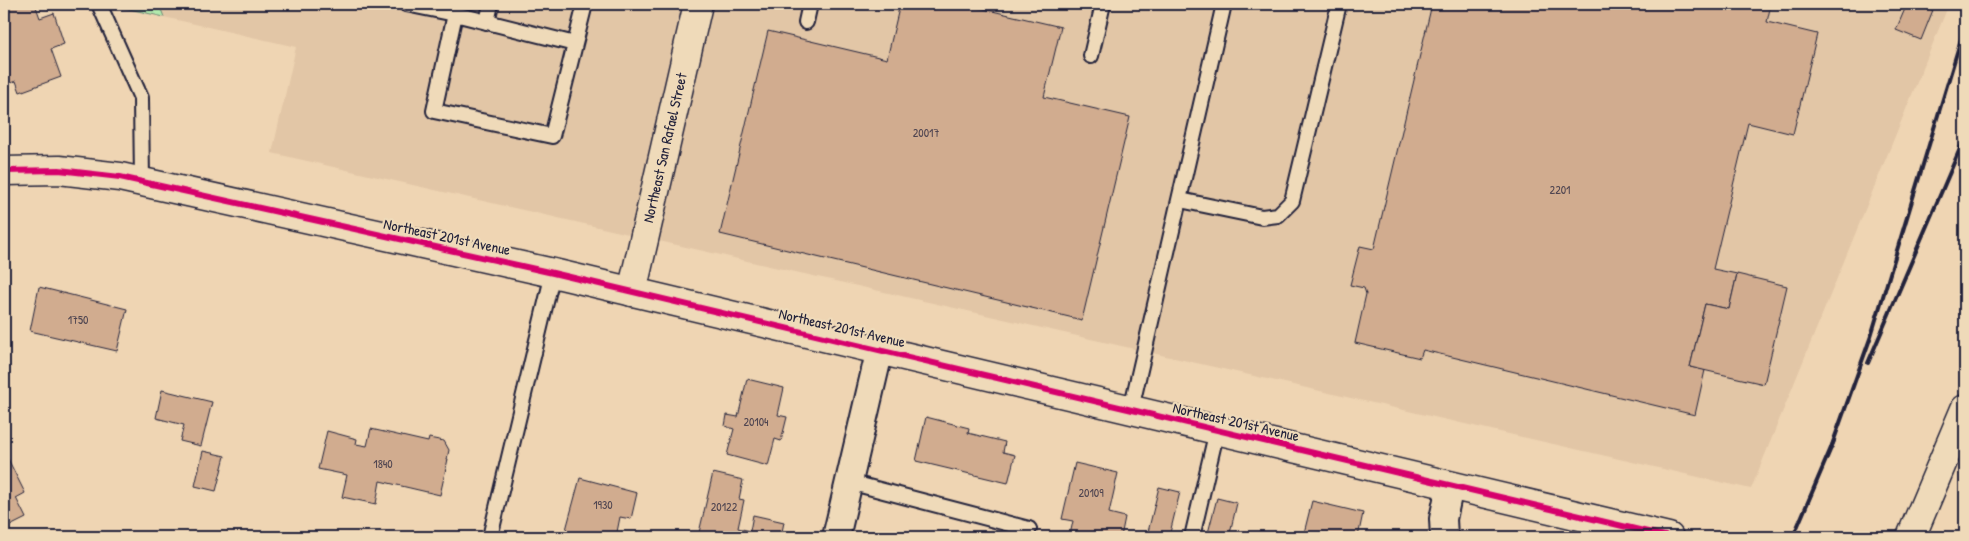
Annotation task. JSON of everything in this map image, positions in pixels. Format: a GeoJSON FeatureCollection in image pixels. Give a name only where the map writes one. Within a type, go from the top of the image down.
{"type":"FeatureCollection","features":[{"type":"Feature","properties":{"kind":"main road","name":"Northeast San Rafael Street"},"geometry":{"type":"LineString","coordinates":[[632,292],[698,4]]}},
{"type":"Feature","properties":{"kind":"main road","name":"Northeast 201st Avenue"},"geometry":{"type":"LineString","coordinates":[[4,171],[88,172],[142,182],[553,273],[880,349],[1669,537]]}},
{"type":"Feature","properties":{"kind":"main road"},"geometry":{"type":"LineString","coordinates":[[1911,537],[1965,410]]}},
{"type":"Feature","properties":{"kind":"street"},"geometry":{"type":"LineString","coordinates":[[836,537],[880,349]]}},
{"type":"Feature","properties":{"kind":"street"},"geometry":{"type":"LineString","coordinates":[[1444,537],[1443,519],[1450,486]]}},
{"type":"Feature","properties":{"kind":"lane"},"geometry":{"type":"LineString","coordinates":[[99,4],[140,98],[142,182]]}},
{"type":"Feature","properties":{"kind":"lane"},"geometry":{"type":"LineString","coordinates":[[406,4],[455,14],[575,44]]}},
{"type":"Feature","properties":{"kind":"lane"},"geometry":{"type":"LineString","coordinates":[[486,22],[491,4]]}},
{"type":"Feature","properties":{"kind":"lane"},"geometry":{"type":"LineString","coordinates":[[455,14],[434,111],[552,136],[584,4]]}},
{"type":"Feature","properties":{"kind":"lane"},"geometry":{"type":"LineString","coordinates":[[806,22],[810,4]]}},
{"type":"Feature","properties":{"kind":"lane"},"geometry":{"type":"LineString","coordinates":[[1091,56],[1103,4]]}},
{"type":"Feature","properties":{"kind":"lane"},"geometry":{"type":"LineString","coordinates":[[1131,409],[1224,4]]}},
{"type":"Feature","properties":{"kind":"lane"},"geometry":{"type":"LineString","coordinates":[[1180,200],[1262,217],[1278,215],[1292,201],[1339,4]]}},
{"type":"Feature","properties":{"kind":"lane"},"geometry":{"type":"LineString","coordinates":[[490,537],[553,273]]}},
{"type":"Feature","properties":{"kind":"lane"},"geometry":{"type":"LineString","coordinates":[[1192,537],[1217,430]]}},
{"type":"Feature","properties":{"kind":"lane"},"geometry":{"type":"LineString","coordinates":[[849,482],[1029,529]]}},
{"type":"Feature","properties":{"kind":"shaded area"},"geometry":{"type":"Polygon","coordinates":[[[159,4],[1949,4],[1751,489],[272,153],[296,47],[164,17],[159,4]]]}},
{"type":"Feature","properties":{"kind":"green space"},"geometry":{"type":"Polygon","coordinates":[[[124,4],[159,4],[164,17],[125,8],[124,4]]]}},
{"type":"Feature","properties":{"kind":"building"},"geometry":{"type":"Polygon","coordinates":[[[4,4],[35,4],[40,18],[54,13],[64,44],[51,49],[61,77],[20,92],[16,81],[5,85],[4,4]]]}},
{"type":"Feature","properties":{"kind":"building"},"geometry":{"type":"Polygon","coordinates":[[[900,4],[962,4],[1061,27],[1044,97],[1130,117],[1082,320],[720,234],[768,31],[887,59],[900,4]]]}},
{"type":"Feature","properties":{"kind":"building"},"geometry":{"type":"Polygon","coordinates":[[[1432,4],[1771,4],[1767,22],[1817,34],[1793,134],[1748,123],[1713,269],[1737,274],[1729,309],[1705,304],[1690,367],[1705,370],[1695,415],[1423,350],[1420,358],[1355,343],[1366,294],[1364,288],[1350,285],[1360,246],[1374,249],[1432,4]]]}},
{"type":"Feature","properties":{"kind":"building"},"geometry":{"type":"Polygon","coordinates":[[[1907,4],[1933,4],[1931,10],[1933,10],[1921,40],[1896,30],[1907,4]]]}},
{"type":"Feature","properties":{"kind":"building"},"geometry":{"type":"Polygon","coordinates":[[[1737,274],[1787,286],[1764,384],[1690,367],[1705,304],[1729,309],[1737,274]]]}},
{"type":"Feature","properties":{"kind":"building"},"geometry":{"type":"Polygon","coordinates":[[[39,287],[127,309],[117,351],[30,331],[39,287]]]}},
{"type":"Feature","properties":{"kind":"building"},"geometry":{"type":"Polygon","coordinates":[[[747,379],[784,388],[778,415],[787,417],[781,441],[775,439],[768,466],[727,455],[734,429],[725,426],[727,415],[738,417],[747,379]]]}},
{"type":"Feature","properties":{"kind":"building"},"geometry":{"type":"Polygon","coordinates":[[[162,390],[212,402],[201,446],[180,441],[184,425],[156,418],[162,390]]]}},
{"type":"Feature","properties":{"kind":"building"},"geometry":{"type":"Polygon","coordinates":[[[926,417],[969,428],[968,433],[1005,442],[1003,452],[1015,455],[1008,483],[916,461],[926,417]]]}},
{"type":"Feature","properties":{"kind":"building"},"geometry":{"type":"Polygon","coordinates":[[[371,429],[428,442],[429,438],[444,441],[449,450],[440,495],[380,481],[376,504],[342,497],[347,475],[318,469],[327,431],[357,439],[356,444],[367,446],[371,429]]]}},
{"type":"Feature","properties":{"kind":"building"},"geometry":{"type":"Polygon","coordinates":[[[203,451],[225,456],[216,491],[195,486],[203,451]]]}},
{"type":"Feature","properties":{"kind":"building"},"geometry":{"type":"Polygon","coordinates":[[[8,459],[25,493],[16,498],[26,518],[4,529],[4,462],[8,459]]]}},
{"type":"Feature","properties":{"kind":"building"},"geometry":{"type":"Polygon","coordinates":[[[1075,463],[1118,473],[1109,513],[1125,517],[1121,537],[1079,537],[1070,535],[1073,521],[1062,519],[1075,463]]]}},
{"type":"Feature","properties":{"kind":"building"},"geometry":{"type":"Polygon","coordinates":[[[713,473],[743,480],[739,499],[744,500],[738,528],[750,531],[753,515],[784,522],[781,537],[698,537],[713,473]]]}},
{"type":"Feature","properties":{"kind":"building"},"geometry":{"type":"Polygon","coordinates":[[[580,478],[637,493],[631,519],[620,517],[616,537],[564,537],[580,478]]]}},
{"type":"Feature","properties":{"kind":"building"},"geometry":{"type":"Polygon","coordinates":[[[1159,487],[1180,492],[1169,537],[1148,532],[1159,487]]]}},
{"type":"Feature","properties":{"kind":"building"},"geometry":{"type":"Polygon","coordinates":[[[1217,498],[1237,503],[1229,537],[1207,537],[1217,498]]]}},
{"type":"Feature","properties":{"kind":"building"},"geometry":{"type":"Polygon","coordinates":[[[1312,501],[1363,513],[1358,537],[1303,537],[1312,501]]]}},
{"type":"Feature","properties":{"kind":"railway"},"geometry":{"type":"LineString","coordinates":[[1831,448],[1871,336],[1965,26]]}},
{"type":"Feature","properties":{"kind":"railway"},"geometry":{"type":"LineString","coordinates":[[1868,363],[1965,137]]}},
{"type":"Feature","properties":{"kind":"railway"},"geometry":{"type":"LineString","coordinates":[[1793,537],[1834,441]]}},
{"type":"Feature","properties":{"kind":"cycle path"},"geometry":{"type":"LineString","coordinates":[[4,171],[59,170],[120,177],[553,273],[1669,537]]}}]}
